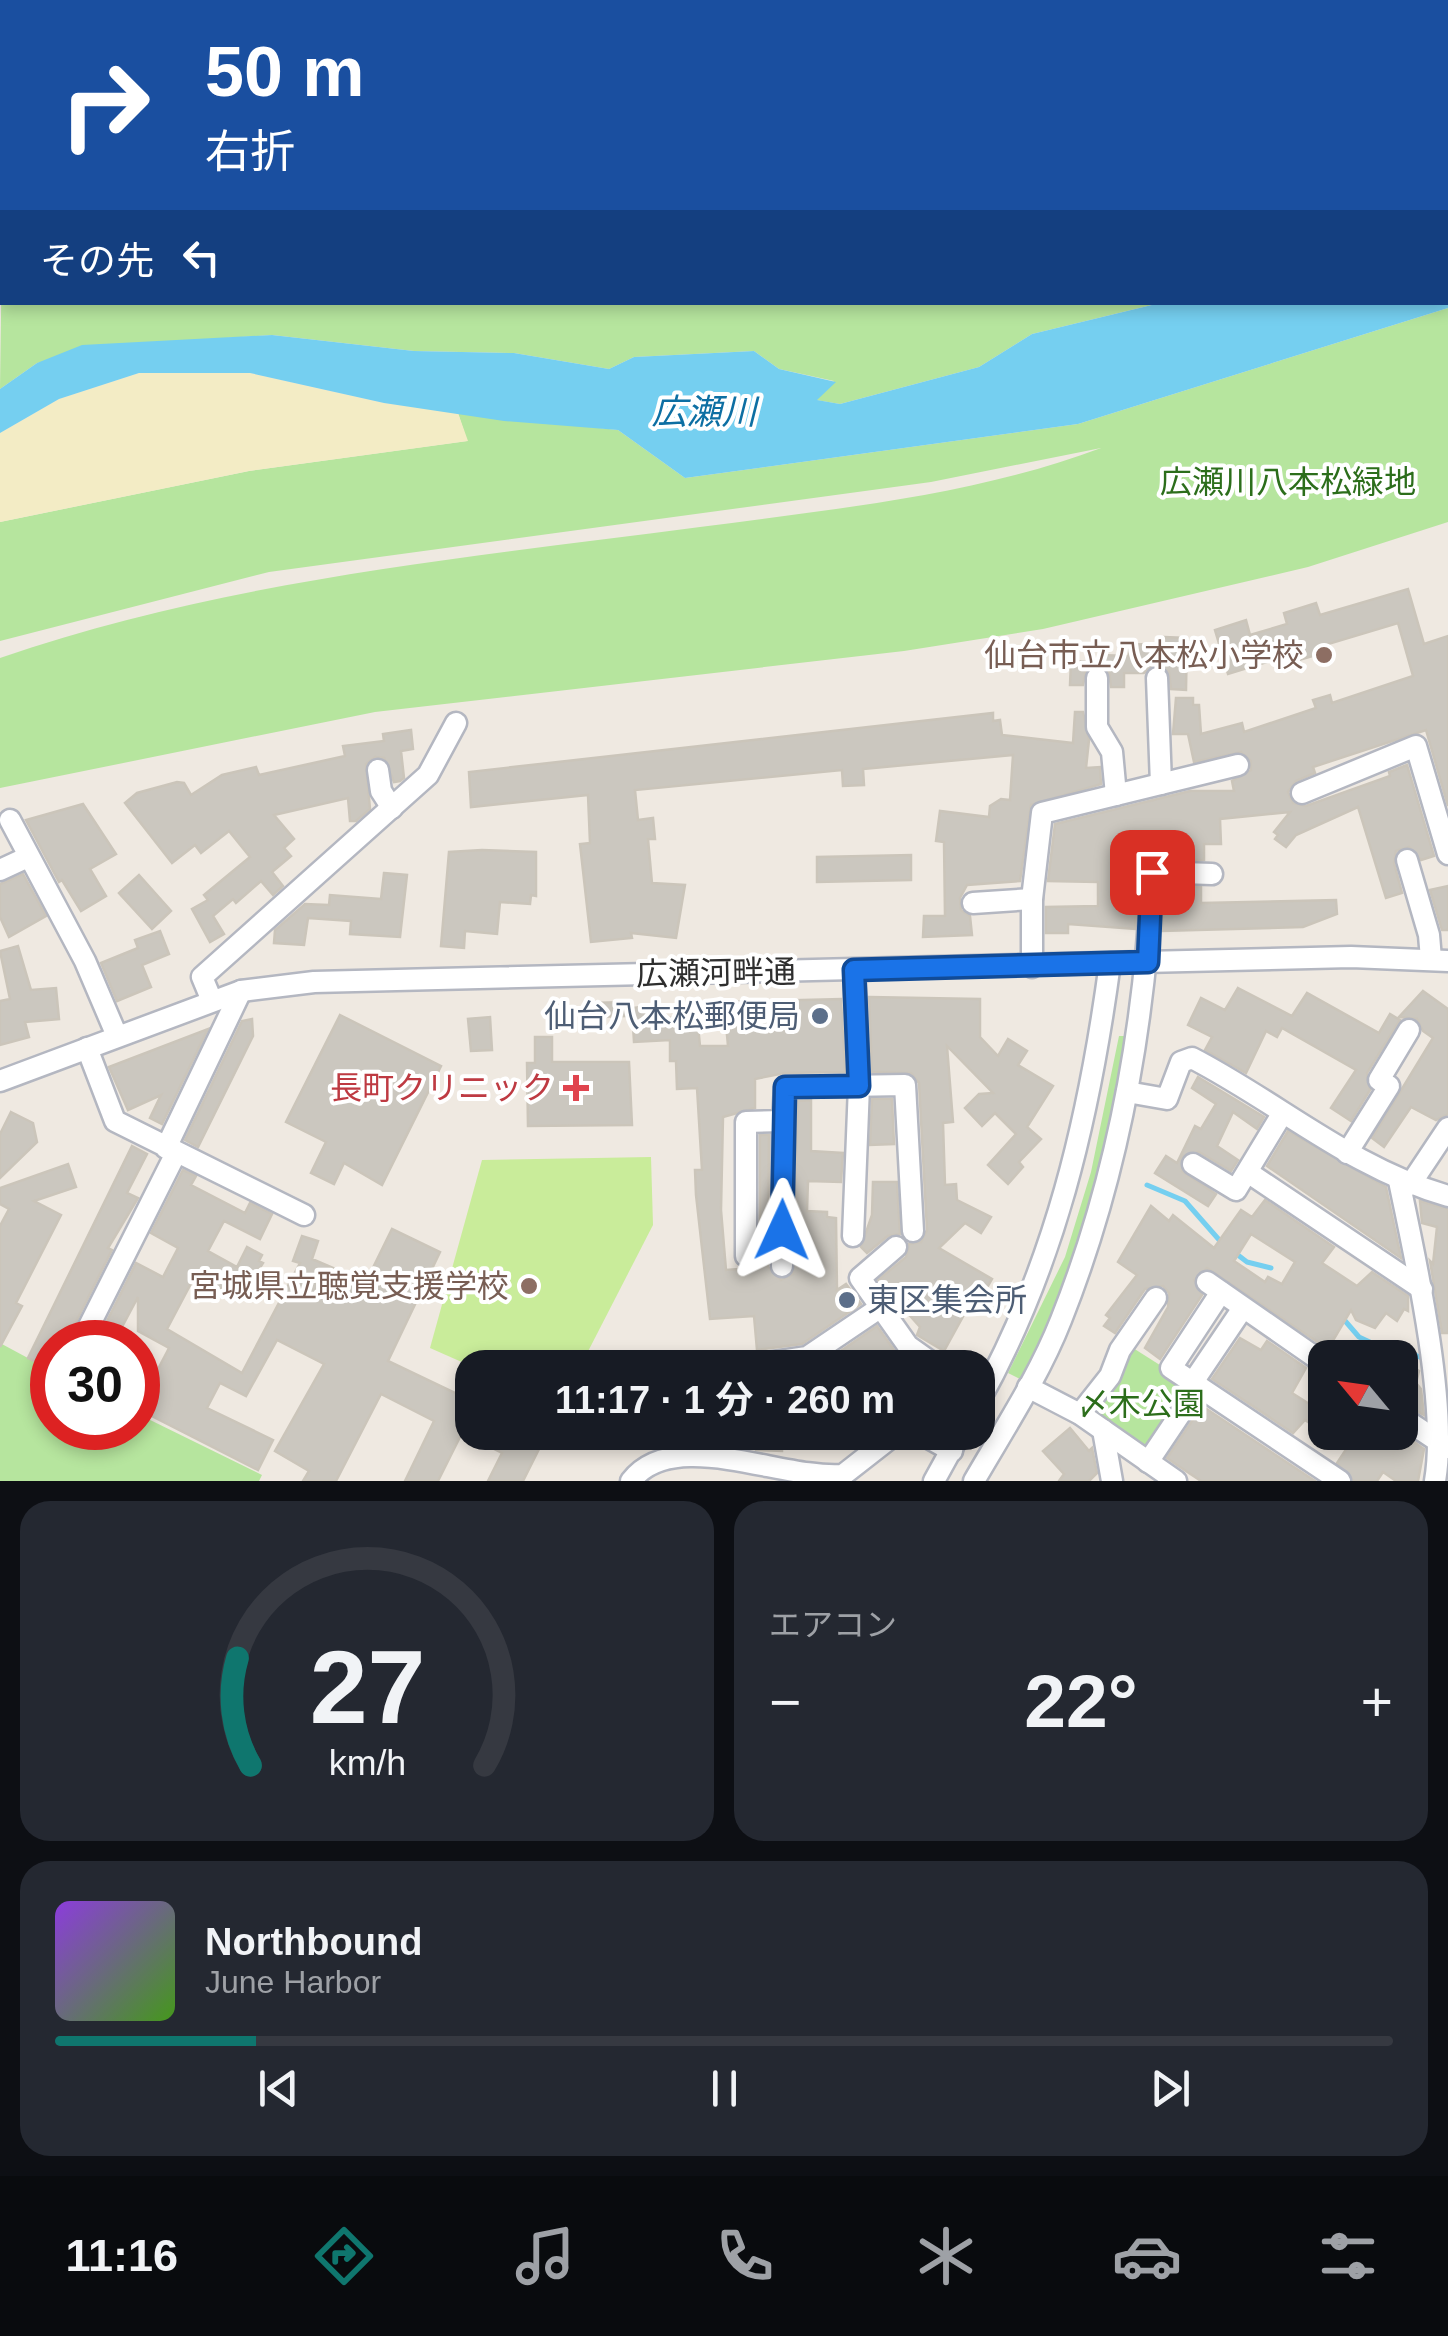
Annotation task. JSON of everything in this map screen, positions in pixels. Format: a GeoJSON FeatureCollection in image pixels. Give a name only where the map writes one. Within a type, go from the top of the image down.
{"type":"FeatureCollection","features":[{"type":"Feature","properties":{"kind":"street"},"geometry":{"type":"LineString","coordinates":[[1097,678],[1097,726],[1112,752],[1116,795]]}},
{"type":"Feature","properties":{"kind":"street"},"geometry":{"type":"LineString","coordinates":[[1157,678],[1161,784]]}},
{"type":"Feature","properties":{"kind":"street"},"geometry":{"type":"LineString","coordinates":[[212,1001],[202,977],[428,775],[456,723]]}},
{"type":"Feature","properties":{"kind":"street"},"geometry":{"type":"LineString","coordinates":[[1302,793],[1416,746],[1448,854]]}},
{"type":"Feature","properties":{"kind":"street"},"geometry":{"type":"LineString","coordinates":[[1032,967],[1032,899],[1042,813],[1238,765]]}},
{"type":"Feature","properties":{"kind":"street"},"geometry":{"type":"LineString","coordinates":[[378,770],[381,791],[392,808]]}},
{"type":"Feature","properties":{"kind":"street"},"geometry":{"type":"LineString","coordinates":[[10,820],[85,961],[117,1036]]}},
{"type":"Feature","properties":{"kind":"street"},"geometry":{"type":"LineString","coordinates":[[0,870],[28,857]]}},
{"type":"Feature","properties":{"kind":"street"},"geometry":{"type":"LineString","coordinates":[[1407,860],[1440,960]]}},
{"type":"Feature","properties":{"kind":"street"},"geometry":{"type":"LineString","coordinates":[[974,1481],[1060,1322],[1093,1229],[1128,1092],[1148,962],[1152,872],[1212,874]]}},
{"type":"Feature","properties":{"kind":"street"},"geometry":{"type":"LineString","coordinates":[[973,903],[1032,899]]}},
{"type":"Feature","properties":{"kind":"street","name":"広瀬河畔通"},"geometry":{"type":"LineString","coordinates":[[0,1081],[241,991],[314,982],[1032,967],[1110,962],[1440,960]]}},
{"type":"Feature","properties":{"kind":"street"},"geometry":{"type":"LineString","coordinates":[[995,1370],[1023,1316],[1064,1204],[1083,1132],[1110,962]]}},
{"type":"Feature","properties":{"kind":"street"},"geometry":{"type":"LineString","coordinates":[[853,1236],[859,1086],[854,970]]}},
{"type":"Feature","properties":{"kind":"street"},"geometry":{"type":"LineString","coordinates":[[91,1320],[241,991]]}},
{"type":"Feature","properties":{"kind":"street"},"geometry":{"type":"LineString","coordinates":[[1347,1153],[1389,1086],[1380,1080],[1409,1030]]}},
{"type":"Feature","properties":{"kind":"street"},"geometry":{"type":"LineString","coordinates":[[87,1048],[115,1121],[304,1214]]}},
{"type":"Feature","properties":{"kind":"street"},"geometry":{"type":"LineString","coordinates":[[1128,1092],[1167,1099],[1181,1062],[1192,1058],[1347,1153],[1404,1183],[1448,1196]]}},
{"type":"Feature","properties":{"kind":"street"},"geometry":{"type":"LineString","coordinates":[[782,1266],[785,1087],[905,1086],[913,1231]]}},
{"type":"Feature","properties":{"kind":"street"},"geometry":{"type":"LineString","coordinates":[[1193,1164],[1236,1190],[1282,1114]]}},
{"type":"Feature","properties":{"kind":"street"},"geometry":{"type":"LineString","coordinates":[[746,1256],[746,1122],[783,1120]]}},
{"type":"Feature","properties":{"kind":"street"},"geometry":{"type":"LineString","coordinates":[[1434,1481],[1447,1448],[1442,1364],[1422,1288],[1404,1183],[1448,1128]]}},
{"type":"Feature","properties":{"kind":"street"},"geometry":{"type":"LineString","coordinates":[[1249,1173],[1422,1288]]}},
{"type":"Feature","properties":{"kind":"street"},"geometry":{"type":"LineString","coordinates":[[896,1246],[860,1278],[914,1350]]}},
{"type":"Feature","properties":{"kind":"street"},"geometry":{"type":"LineString","coordinates":[[1308,1352],[1214,1287],[1171,1368],[1340,1481]]}},
{"type":"Feature","properties":{"kind":"street"},"geometry":{"type":"LineString","coordinates":[[1080,1414],[1110,1376],[1120,1350],[1156,1298]]}},
{"type":"Feature","properties":{"kind":"street"},"geometry":{"type":"LineString","coordinates":[[816,1350],[880,1307]]}},
{"type":"Feature","properties":{"kind":"street"},"geometry":{"type":"LineString","coordinates":[[1148,1462],[1243,1308]]}},
{"type":"Feature","properties":{"kind":"street"},"geometry":{"type":"LineString","coordinates":[[1442,1364],[1448,1343]]}},
{"type":"Feature","properties":{"kind":"street"},"geometry":{"type":"LineString","coordinates":[[1028,1387],[1080,1414],[1176,1481]]}},
{"type":"Feature","properties":{"kind":"street"},"geometry":{"type":"LineString","coordinates":[[1418,1428],[1447,1448]]}},
{"type":"Feature","properties":{"kind":"street"},"geometry":{"type":"LineString","coordinates":[[1103,1430],[1112,1481]]}},
{"type":"Feature","properties":{"kind":"street"},"geometry":{"type":"LineString","coordinates":[[631,1481],[646,1464],[682,1456],[843,1476],[876,1450]]}},
{"type":"Feature","properties":{"kind":"street"},"geometry":{"type":"LineString","coordinates":[[934,1481],[952,1450]]}},
{"type":"Feature","properties":{"kind":"green space"},"geometry":{"type":"Polygon","coordinates":[[[1,305],[1152,305],[1032,334],[979,367],[840,404],[816,400],[834,381],[779,369],[754,351],[634,357],[609,369],[514,353],[414,351],[272,335],[196,340],[37,363],[0,389],[1,305]]]}},
{"type":"Feature","properties":{"kind":"green space","name":"広瀬川八本松緑地"},"geometry":{"type":"Polygon","coordinates":[[[1448,308],[1448,522],[1308,567],[1043,629],[904,651],[375,712],[0,788],[0,658],[85,631],[259,590],[346,575],[903,499],[1003,478],[1101,448],[931,482],[269,572],[0,641],[0,522],[249,471],[467,441],[458,413],[618,430],[685,478],[1078,424],[1448,308]]]}},
{"type":"Feature","properties":{"kind":"green space"},"geometry":{"type":"Polygon","coordinates":[[[1119,1036],[1128,1036],[1087,1212],[1058,1296],[1022,1380],[1008,1373],[1065,1257],[1091,1172],[1119,1036]]]}},
{"type":"Feature","properties":{"kind":"green space"},"geometry":{"type":"Polygon","coordinates":[[[651,1157],[653,1225],[589,1350],[455,1350],[455,1359],[430,1348],[482,1160],[651,1157]]]}},
{"type":"Feature","properties":{"kind":"green space"},"geometry":{"type":"Polygon","coordinates":[[[0,1343],[30,1359],[30,1450],[160,1450],[160,1425],[262,1475],[259,1481],[0,1481],[0,1343]]]}},
{"type":"Feature","properties":{"kind":"green space","name":"〆木公園"},"geometry":{"type":"Polygon","coordinates":[[[1133,1348],[1193,1386],[1150,1450],[1091,1413],[1133,1348]]]}},
{"type":"Feature","properties":{"kind":"sand"},"geometry":{"type":"Polygon","coordinates":[[[139,373],[250,373],[384,403],[458,413],[468,441],[249,471],[0,522],[0,433],[59,399],[139,373]]]}},
{"type":"Feature","properties":{"kind":"water","name":"広瀬川"},"geometry":{"type":"Polygon","coordinates":[[[1152,305],[1448,305],[1078,424],[685,478],[618,430],[504,421],[384,403],[250,373],[139,373],[59,399],[0,433],[0,389],[37,363],[82,345],[272,335],[414,351],[514,353],[609,369],[634,357],[754,351],[779,369],[836,382],[817,400],[840,404],[979,367],[1032,334],[1152,305]]]}},
{"type":"Feature","properties":{"kind":"building"},"geometry":{"type":"Polygon","coordinates":[[[1408,589],[1424,644],[1448,636],[1448,806],[1426,730],[1313,767],[1315,773],[1296,781],[1288,792],[1293,803],[1306,806],[1390,776],[1389,772],[1407,765],[1434,856],[1421,860],[1409,847],[1396,851],[1394,863],[1402,893],[1386,898],[1358,807],[1296,835],[1286,847],[1275,839],[1278,835],[1274,832],[1290,812],[1220,819],[1221,844],[1204,844],[1204,860],[1164,859],[1164,843],[1127,842],[1125,874],[1138,874],[1135,929],[1068,924],[1068,933],[1046,933],[1046,907],[1098,906],[1098,882],[1048,881],[1055,824],[1190,791],[1234,791],[1232,781],[1251,770],[1251,761],[1241,752],[1194,762],[1188,734],[1173,734],[1176,698],[1193,698],[1193,705],[1199,705],[1201,734],[1242,723],[1244,732],[1316,708],[1313,700],[1330,695],[1332,703],[1413,676],[1398,623],[1328,644],[1330,651],[1299,660],[1296,653],[1228,674],[1215,630],[1246,620],[1250,635],[1287,624],[1284,613],[1316,603],[1320,615],[1408,589]]]}},
{"type":"Feature","properties":{"kind":"building"},"geometry":{"type":"Polygon","coordinates":[[[1164,637],[1187,638],[1186,690],[1171,689],[1169,672],[1157,664],[1144,673],[1124,673],[1124,687],[1111,687],[1109,672],[1098,664],[1086,670],[1083,685],[1070,685],[1071,661],[1101,662],[1101,655],[1129,656],[1129,645],[1164,643],[1164,637]]]}},
{"type":"Feature","properties":{"kind":"building"},"geometry":{"type":"Polygon","coordinates":[[[1075,712],[1083,712],[1089,740],[1086,768],[1100,767],[1101,784],[1031,805],[1020,881],[967,885],[960,898],[961,910],[970,916],[972,935],[923,937],[924,916],[945,916],[944,842],[936,841],[940,811],[989,817],[990,806],[1001,799],[1010,800],[1013,755],[863,769],[864,785],[843,786],[842,770],[635,790],[638,820],[653,818],[655,839],[648,839],[652,883],[685,885],[676,938],[631,933],[632,938],[591,942],[580,844],[590,843],[588,795],[471,807],[469,772],[993,713],[993,721],[1000,720],[1002,735],[1073,743],[1075,712]]]}},
{"type":"Feature","properties":{"kind":"building"},"geometry":{"type":"Polygon","coordinates":[[[411,730],[413,749],[401,751],[404,778],[394,782],[384,758],[375,757],[366,764],[370,809],[356,821],[350,821],[348,798],[274,815],[294,839],[284,848],[291,856],[272,872],[283,886],[273,895],[261,881],[236,903],[233,899],[213,916],[224,934],[210,942],[192,909],[208,900],[204,895],[250,857],[229,831],[201,853],[195,845],[172,863],[125,803],[137,793],[177,782],[184,783],[191,795],[222,775],[256,767],[259,775],[345,756],[343,746],[384,741],[383,734],[411,730]]]}},
{"type":"Feature","properties":{"kind":"building"},"geometry":{"type":"Polygon","coordinates":[[[83,804],[116,854],[90,869],[106,896],[81,911],[62,880],[59,882],[26,820],[83,804]]]}},
{"type":"Feature","properties":{"kind":"building"},"geometry":{"type":"Polygon","coordinates":[[[449,852],[536,852],[536,896],[531,895],[530,904],[500,902],[497,934],[465,931],[464,948],[441,946],[449,852]]]}},
{"type":"Feature","properties":{"kind":"building"},"geometry":{"type":"Polygon","coordinates":[[[911,855],[911,880],[817,882],[817,857],[911,855]]]}},
{"type":"Feature","properties":{"kind":"building"},"geometry":{"type":"Polygon","coordinates":[[[384,873],[407,875],[400,937],[350,934],[351,921],[308,918],[304,945],[274,943],[275,930],[305,904],[329,905],[330,895],[381,899],[384,873]]]}},
{"type":"Feature","properties":{"kind":"building"},"geometry":{"type":"Polygon","coordinates":[[[23,874],[46,916],[9,937],[0,917],[0,884],[23,874]]]}},
{"type":"Feature","properties":{"kind":"building"},"geometry":{"type":"Polygon","coordinates":[[[139,875],[171,911],[152,929],[119,893],[139,875]]]}},
{"type":"Feature","properties":{"kind":"building"},"geometry":{"type":"Polygon","coordinates":[[[1165,886],[1201,887],[1201,903],[1336,900],[1337,914],[1303,927],[1162,931],[1165,886]]]}},
{"type":"Feature","properties":{"kind":"building"},"geometry":{"type":"Polygon","coordinates":[[[1448,886],[1448,930],[1442,930],[1430,890],[1448,886]]]}},
{"type":"Feature","properties":{"kind":"building"},"geometry":{"type":"Polygon","coordinates":[[[160,931],[169,954],[142,965],[151,987],[117,1001],[101,963],[138,948],[135,940],[160,931]]]}},
{"type":"Feature","properties":{"kind":"building"},"geometry":{"type":"Polygon","coordinates":[[[18,946],[31,990],[56,988],[59,1019],[25,1022],[29,1037],[0,1045],[0,1001],[10,999],[0,951],[18,946]]]}},
{"type":"Feature","properties":{"kind":"building"},"geometry":{"type":"Polygon","coordinates":[[[1238,988],[1292,1016],[1307,993],[1379,1033],[1390,1014],[1400,1020],[1367,1073],[1370,1090],[1351,1121],[1331,1108],[1356,1070],[1282,1028],[1277,1037],[1266,1031],[1246,1073],[1205,1050],[1212,1037],[1188,1025],[1201,998],[1225,1010],[1238,988]]]}},
{"type":"Feature","properties":{"kind":"building"},"geometry":{"type":"Polygon","coordinates":[[[1423,991],[1448,1009],[1448,1114],[1436,1120],[1411,1107],[1384,1147],[1372,1138],[1433,1038],[1423,1031],[1417,1019],[1399,1017],[1423,991]]]}},
{"type":"Feature","properties":{"kind":"building"},"geometry":{"type":"Polygon","coordinates":[[[869,997],[980,999],[980,1037],[998,1056],[1008,1039],[1027,1051],[1018,1065],[1053,1086],[1027,1127],[1041,1139],[1019,1162],[1023,1167],[1008,1184],[988,1165],[1016,1134],[995,1113],[982,1126],[965,1108],[979,1094],[993,1093],[947,1046],[953,1122],[943,1123],[945,1185],[956,1184],[957,1200],[991,1217],[981,1233],[965,1223],[939,1248],[992,1279],[982,1296],[976,1293],[945,1350],[917,1335],[920,1327],[878,1280],[906,1257],[909,1244],[921,1242],[927,1230],[919,1083],[911,1073],[872,1072],[869,997]]]}},
{"type":"Feature","properties":{"kind":"building"},"geometry":{"type":"Polygon","coordinates":[[[841,999],[845,1072],[785,1073],[755,1079],[755,1108],[723,1117],[721,1210],[726,1270],[752,1268],[760,1256],[760,1135],[769,1135],[768,1267],[781,1280],[793,1274],[798,1101],[811,1100],[811,1151],[843,1153],[841,1182],[808,1181],[807,1211],[827,1212],[827,1217],[836,1218],[837,1290],[846,1284],[861,1304],[802,1344],[757,1350],[754,1316],[710,1319],[696,1195],[695,1170],[702,1170],[697,1088],[677,1089],[670,1040],[634,1042],[632,1008],[651,1006],[652,1020],[697,1015],[700,1046],[728,1046],[724,1002],[841,999]]]}},
{"type":"Feature","properties":{"kind":"building"},"geometry":{"type":"Polygon","coordinates":[[[626,1002],[627,1016],[591,1017],[591,1003],[626,1002]]]}},
{"type":"Feature","properties":{"kind":"building"},"geometry":{"type":"Polygon","coordinates":[[[340,1015],[441,1066],[382,1185],[344,1163],[334,1184],[311,1173],[326,1142],[286,1122],[340,1015]]]}},
{"type":"Feature","properties":{"kind":"building"},"geometry":{"type":"Polygon","coordinates":[[[490,1017],[492,1050],[471,1051],[468,1019],[490,1017]]]}},
{"type":"Feature","properties":{"kind":"building"},"geometry":{"type":"Polygon","coordinates":[[[252,1019],[253,1036],[198,1147],[185,1140],[242,1021],[252,1019]]]}},
{"type":"Feature","properties":{"kind":"building"},"geometry":{"type":"Polygon","coordinates":[[[208,1029],[162,1124],[150,1118],[161,1095],[128,1110],[109,1067],[208,1029]]]}},
{"type":"Feature","properties":{"kind":"building","name":"長町クリニック"},"geometry":{"type":"Polygon","coordinates":[[[535,1037],[552,1037],[552,1062],[629,1062],[632,1125],[528,1126],[527,1063],[535,1063],[535,1037]]]}},
{"type":"Feature","properties":{"kind":"building"},"geometry":{"type":"Polygon","coordinates":[[[1198,1077],[1264,1117],[1257,1129],[1233,1112],[1217,1146],[1238,1160],[1231,1171],[1199,1152],[1182,1156],[1182,1171],[1216,1194],[1208,1206],[1155,1173],[1166,1156],[1177,1163],[1195,1126],[1201,1129],[1216,1104],[1192,1088],[1198,1077]]]}},
{"type":"Feature","properties":{"kind":"building"},"geometry":{"type":"Polygon","coordinates":[[[872,1099],[892,1099],[894,1144],[870,1145],[872,1099]]]}},
{"type":"Feature","properties":{"kind":"building"},"geometry":{"type":"Polygon","coordinates":[[[11,1112],[33,1123],[37,1142],[0,1178],[0,1134],[11,1112]]]}},
{"type":"Feature","properties":{"kind":"building"},"geometry":{"type":"Polygon","coordinates":[[[1288,1131],[1386,1187],[1401,1258],[1267,1166],[1288,1131]]]}},
{"type":"Feature","properties":{"kind":"building"},"geometry":{"type":"Polygon","coordinates":[[[132,1146],[147,1154],[127,1193],[138,1198],[108,1248],[112,1250],[77,1320],[47,1320],[132,1146]]]}},
{"type":"Feature","properties":{"kind":"building"},"geometry":{"type":"Polygon","coordinates":[[[68,1164],[76,1187],[34,1201],[61,1215],[16,1303],[22,1306],[0,1347],[0,1226],[9,1209],[0,1204],[0,1188],[68,1164]]]}},
{"type":"Feature","properties":{"kind":"building"},"geometry":{"type":"Polygon","coordinates":[[[183,1170],[196,1176],[191,1185],[245,1213],[250,1203],[272,1214],[260,1239],[224,1221],[208,1251],[237,1267],[247,1247],[262,1255],[259,1261],[263,1263],[241,1298],[195,1276],[167,1329],[242,1373],[300,1263],[293,1261],[302,1236],[318,1241],[312,1259],[366,1282],[392,1229],[440,1252],[388,1361],[455,1393],[455,1447],[438,1481],[405,1481],[434,1421],[381,1394],[336,1481],[303,1481],[309,1471],[275,1451],[324,1364],[277,1340],[246,1396],[220,1383],[207,1408],[273,1440],[258,1470],[160,1420],[160,1365],[169,1348],[160,1343],[160,1320],[138,1320],[138,1297],[126,1320],[108,1320],[136,1263],[163,1277],[178,1248],[151,1233],[183,1170]]]}},
{"type":"Feature","properties":{"kind":"building"},"geometry":{"type":"Polygon","coordinates":[[[873,1182],[897,1182],[900,1234],[888,1236],[867,1253],[861,1247],[872,1215],[873,1182]]]}},
{"type":"Feature","properties":{"kind":"building"},"geometry":{"type":"Polygon","coordinates":[[[1265,1200],[1334,1247],[1322,1263],[1357,1286],[1372,1272],[1408,1296],[1408,1311],[1404,1309],[1397,1321],[1386,1313],[1375,1328],[1356,1320],[1351,1310],[1333,1340],[1315,1340],[1207,1268],[1194,1280],[1202,1295],[1160,1359],[1145,1348],[1168,1307],[1169,1293],[1163,1286],[1145,1289],[1115,1333],[1104,1326],[1110,1318],[1106,1315],[1137,1275],[1118,1262],[1151,1206],[1169,1221],[1173,1215],[1214,1248],[1241,1210],[1252,1217],[1265,1200]],[[1251,1234],[1234,1261],[1265,1282],[1268,1277],[1282,1284],[1295,1262],[1251,1234]]]}},
{"type":"Feature","properties":{"kind":"building"},"geometry":{"type":"Polygon","coordinates":[[[1420,1201],[1448,1209],[1448,1333],[1442,1333],[1430,1261],[1433,1264],[1437,1227],[1422,1223],[1420,1201]]]}},
{"type":"Feature","properties":{"kind":"building"},"geometry":{"type":"Polygon","coordinates":[[[877,1326],[894,1350],[842,1350],[877,1326]]]}},
{"type":"Feature","properties":{"kind":"building"},"geometry":{"type":"Polygon","coordinates":[[[1240,1338],[1261,1350],[1267,1341],[1306,1368],[1292,1393],[1308,1403],[1308,1422],[1305,1420],[1293,1433],[1212,1379],[1240,1338]]]}},
{"type":"Feature","properties":{"kind":"building"},"geometry":{"type":"Polygon","coordinates":[[[1418,1385],[1421,1389],[1424,1415],[1418,1412],[1418,1385]]]}},
{"type":"Feature","properties":{"kind":"building"},"geometry":{"type":"Polygon","coordinates":[[[1202,1406],[1315,1481],[1201,1481],[1167,1458],[1202,1406]]]}},
{"type":"Feature","properties":{"kind":"building"},"geometry":{"type":"Polygon","coordinates":[[[1070,1428],[1089,1451],[1092,1448],[1097,1473],[1089,1481],[1059,1481],[1064,1474],[1043,1451],[1070,1428]]]}},
{"type":"Feature","properties":{"kind":"building"},"geometry":{"type":"Polygon","coordinates":[[[1418,1445],[1424,1449],[1418,1481],[1396,1481],[1383,1472],[1377,1481],[1354,1481],[1337,1463],[1346,1450],[1418,1450],[1418,1445]]]}},
{"type":"Feature","properties":{"kind":"building"},"geometry":{"type":"Polygon","coordinates":[[[496,1450],[538,1450],[523,1481],[488,1481],[502,1453],[496,1450]]]}},
{"type":"Feature","properties":{"kind":"waterway"},"geometry":{"type":"LineString","coordinates":[[1147,1185],[1185,1201],[1221,1242]]}},
{"type":"Feature","properties":{"kind":"waterway"},"geometry":{"type":"LineString","coordinates":[[1234,1252],[1247,1262],[1271,1268]]}},
{"type":"Feature","properties":{"kind":"waterway"},"geometry":{"type":"LineString","coordinates":[[1340,1315],[1359,1337],[1374,1344],[1391,1344],[1424,1359]]}},
{"type":"Feature","properties":{"kind":"place","name":"仙台市立八本松小学校"},"geometry":{"type":"Point","coordinates":[1324,655]}},
{"type":"Feature","properties":{"kind":"place","name":"仙台八本松郵便局"},"geometry":{"type":"Point","coordinates":[820,1016]}},
{"type":"Feature","properties":{"kind":"place","name":"長町クリニック"},"geometry":{"type":"Point","coordinates":[576,1088]}},
{"type":"Feature","properties":{"kind":"place","name":"宮城県立聴覚支援学校"},"geometry":{"type":"Point","coordinates":[529,1286]}},
{"type":"Feature","properties":{"kind":"place","name":"東区集会所"},"geometry":{"type":"Point","coordinates":[847,1300]}},
{"type":"Feature","properties":{"kind":"route"},"geometry":{"type":"LineString","coordinates":[[782,1230],[785,1087],[859,1086],[854,970],[1148,962],[1152,872]]}}]}
